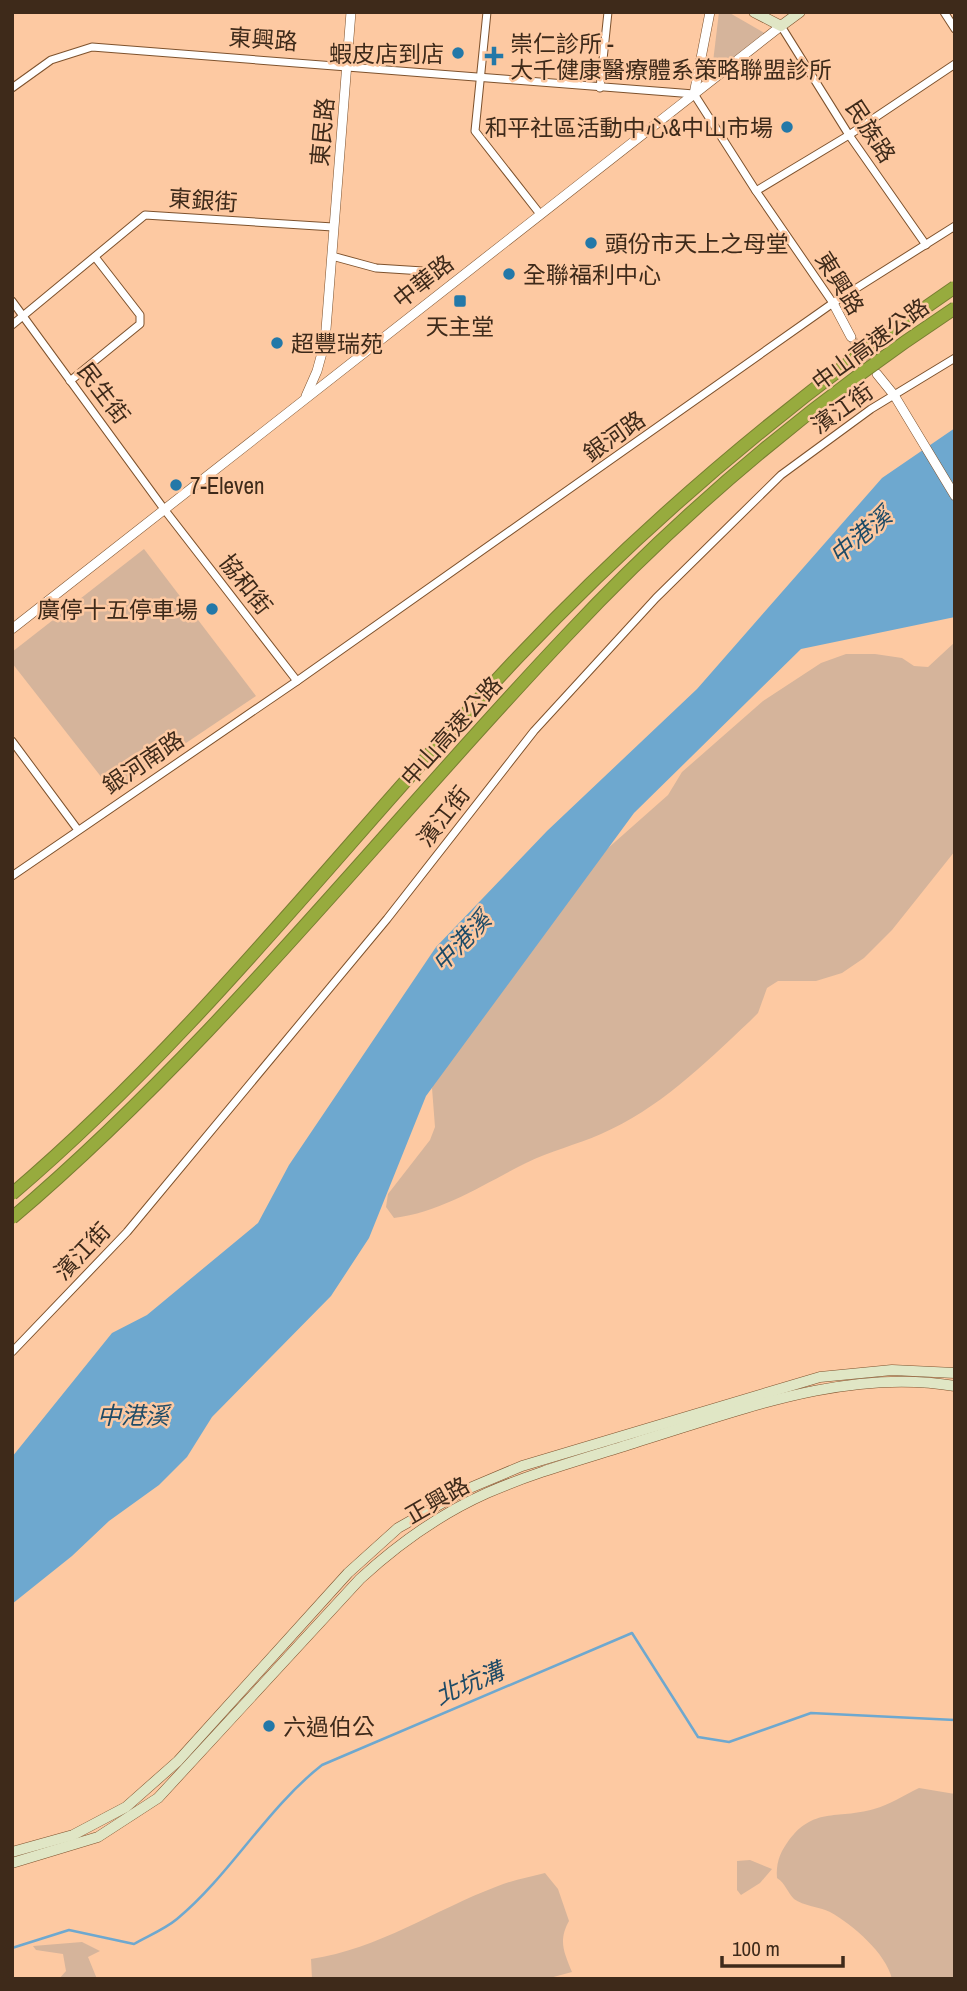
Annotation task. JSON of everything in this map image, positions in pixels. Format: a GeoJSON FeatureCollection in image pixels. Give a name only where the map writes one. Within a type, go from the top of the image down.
{"type":"FeatureCollection","features":[{"type":"Feature","properties":{"kind":"highway","name":"中山高速公路"},"geometry":{"type":"LineString","coordinates":[[12,1194],[93,1122],[190,1025],[510,666],[599,576],[757,433],[955,287]]}},
{"type":"Feature","properties":{"kind":"highway","name":"中山高速公路"},"geometry":{"type":"LineString","coordinates":[[12,1219],[102,1138],[207,1034],[522,683],[625,576],[699,505],[807,417],[955,308]]}},
{"type":"Feature","properties":{"kind":"main road"},"geometry":{"type":"LineString","coordinates":[[754,12],[781,26],[800,12]]}},
{"type":"Feature","properties":{"kind":"main road","name":"正興路"},"geometry":{"type":"LineString","coordinates":[[12,1852],[73,1835],[126,1807],[178,1761],[348,1573],[388,1537],[465,1490],[522,1466],[820,1377],[892,1370],[955,1373]]}},
{"type":"Feature","properties":{"kind":"main road","name":"正興路"},"geometry":{"type":"LineString","coordinates":[[12,1863],[98,1837],[158,1798],[368,1571],[393,1548],[487,1493],[683,1428],[818,1389],[883,1381],[955,1386]]}},
{"type":"Feature","properties":{"kind":"street","name":"東民路"},"geometry":{"type":"LineString","coordinates":[[303,401],[314,380],[325,342],[351,12]]}},
{"type":"Feature","properties":{"kind":"street"},"geometry":{"type":"LineString","coordinates":[[487,12],[475,131],[540,214]]}},
{"type":"Feature","properties":{"kind":"street"},"geometry":{"type":"LineString","coordinates":[[600,88],[608,12]]}},
{"type":"Feature","properties":{"kind":"street"},"geometry":{"type":"LineString","coordinates":[[694,94],[710,12]]}},
{"type":"Feature","properties":{"kind":"street"},"geometry":{"type":"LineString","coordinates":[[944,12],[955,29]]}},
{"type":"Feature","properties":{"kind":"street","name":"中華路"},"geometry":{"type":"LineString","coordinates":[[12,629],[781,26]]}},
{"type":"Feature","properties":{"kind":"street","name":"民族路"},"geometry":{"type":"LineString","coordinates":[[781,26],[849,135],[926,245]]}},
{"type":"Feature","properties":{"kind":"street","name":"東興路"},"geometry":{"type":"LineString","coordinates":[[12,88],[51,60],[92,47],[481,75],[600,88],[694,94],[833,303],[851,337]]}},
{"type":"Feature","properties":{"kind":"street"},"geometry":{"type":"LineString","coordinates":[[756,191],[849,135],[955,64]]}},
{"type":"Feature","properties":{"kind":"street","name":"東銀街"},"geometry":{"type":"LineString","coordinates":[[12,325],[145,215],[333,227]]}},
{"type":"Feature","properties":{"kind":"street","name":"銀河路"},"geometry":{"type":"LineString","coordinates":[[297,681],[833,303],[955,226]]}},
{"type":"Feature","properties":{"kind":"street"},"geometry":{"type":"LineString","coordinates":[[332,256],[376,268],[423,271]]}},
{"type":"Feature","properties":{"kind":"street"},"geometry":{"type":"LineString","coordinates":[[70,381],[140,324],[141,315],[95,257]]}},
{"type":"Feature","properties":{"kind":"street","name":"民生街"},"geometry":{"type":"LineString","coordinates":[[12,301],[164,509]]}},
{"type":"Feature","properties":{"kind":"street","name":"濱江街"},"geometry":{"type":"LineString","coordinates":[[12,1352],[127,1232],[387,919],[534,731],[638,618],[781,475],[894,395],[955,358]]}},
{"type":"Feature","properties":{"kind":"street"},"geometry":{"type":"LineString","coordinates":[[877,374],[894,395],[955,496]]}},
{"type":"Feature","properties":{"kind":"street","name":"協和街"},"geometry":{"type":"LineString","coordinates":[[164,509],[297,681]]}},
{"type":"Feature","properties":{"kind":"street","name":"銀河南路"},"geometry":{"type":"LineString","coordinates":[[12,876],[297,681]]}},
{"type":"Feature","properties":{"kind":"street"},"geometry":{"type":"LineString","coordinates":[[12,741],[78,830]]}},
{"type":"Feature","properties":{"kind":"shaded area"},"geometry":{"type":"Polygon","coordinates":[[[719,12],[728,12],[766,34],[719,71],[713,62],[719,12]]]}},
{"type":"Feature","properties":{"kind":"shaded area"},"geometry":{"type":"Polygon","coordinates":[[[144,549],[256,696],[113,792],[12,663],[12,652],[144,549]]]}},
{"type":"Feature","properties":{"kind":"shaded area"},"geometry":{"type":"Polygon","coordinates":[[[955,642],[955,851],[892,930],[864,958],[842,973],[816,981],[778,981],[767,988],[758,1013],[732,1038],[680,1085],[622,1124],[535,1159],[446,1203],[412,1215],[394,1218],[386,1207],[388,1194],[430,1140],[435,1127],[432,1088],[440,1064],[607,849],[668,795],[682,772],[763,701],[821,663],[846,654],[875,654],[902,658],[914,666],[928,667],[955,642]]]}},
{"type":"Feature","properties":{"kind":"shaded area"},"geometry":{"type":"Polygon","coordinates":[[[919,1788],[955,1794],[955,1979],[892,1979],[889,1969],[876,1950],[849,1924],[830,1912],[794,1899],[777,1878],[782,1851],[806,1824],[826,1816],[880,1807],[919,1788]]]}},
{"type":"Feature","properties":{"kind":"shaded area"},"geometry":{"type":"Polygon","coordinates":[[[750,1860],[772,1869],[760,1883],[741,1895],[737,1890],[737,1861],[750,1860]]]}},
{"type":"Feature","properties":{"kind":"shaded area"},"geometry":{"type":"Polygon","coordinates":[[[545,1873],[558,1889],[569,1921],[563,1941],[572,1972],[546,1979],[312,1979],[311,1959],[360,1947],[498,1886],[545,1873]]]}},
{"type":"Feature","properties":{"kind":"shaded area"},"geometry":{"type":"Polygon","coordinates":[[[82,1942],[100,1951],[88,1957],[97,1979],[59,1979],[66,1971],[63,1954],[36,1950],[33,1946],[82,1942]]]}},
{"type":"Feature","properties":{"kind":"water","name":"中港溪"},"geometry":{"type":"Polygon","coordinates":[[[955,428],[955,617],[801,649],[634,813],[426,1096],[369,1238],[331,1296],[212,1417],[187,1457],[159,1485],[109,1521],[72,1556],[12,1604],[12,1457],[112,1333],[147,1315],[258,1223],[289,1165],[436,947],[547,831],[697,689],[882,478],[955,428]]]}},
{"type":"Feature","properties":{"kind":"waterway","name":"北坑溝"},"geometry":{"type":"LineString","coordinates":[[12,1948],[69,1930],[134,1944],[172,1923],[196,1901],[283,1801],[322,1765],[632,1633],[698,1737],[729,1742],[811,1713],[955,1720]]}},
{"type":"Feature","properties":{"kind":"tunnel"},"geometry":{"type":"LineString","coordinates":[[851,337],[874,370]]}},
{"type":"Feature","properties":{"kind":"place","name":"蝦皮店到店"},"geometry":{"type":"Point","coordinates":[458,53]}},
{"type":"Feature","properties":{"kind":"place","name":"崇仁診所 - 大千健康醫療體系策略聯盟診所"},"geometry":{"type":"Point","coordinates":[494,56]}},
{"type":"Feature","properties":{"kind":"place","name":"和平社區活動中心&中山市場"},"geometry":{"type":"Point","coordinates":[787,127]}},
{"type":"Feature","properties":{"kind":"place","name":"頭份市天上之母堂"},"geometry":{"type":"Point","coordinates":[591,243]}},
{"type":"Feature","properties":{"kind":"place","name":"全聯福利中心"},"geometry":{"type":"Point","coordinates":[509,274]}},
{"type":"Feature","properties":{"kind":"place","name":"天主堂"},"geometry":{"type":"Point","coordinates":[460,301]}},
{"type":"Feature","properties":{"kind":"place","name":"超豐瑞苑"},"geometry":{"type":"Point","coordinates":[277,343]}},
{"type":"Feature","properties":{"kind":"place","name":"7-Eleven"},"geometry":{"type":"Point","coordinates":[176,485]}},
{"type":"Feature","properties":{"kind":"place","name":"廣停十五停車場"},"geometry":{"type":"Point","coordinates":[212,609]}},
{"type":"Feature","properties":{"kind":"place","name":"六過伯公"},"geometry":{"type":"Point","coordinates":[269,1726]}}]}
